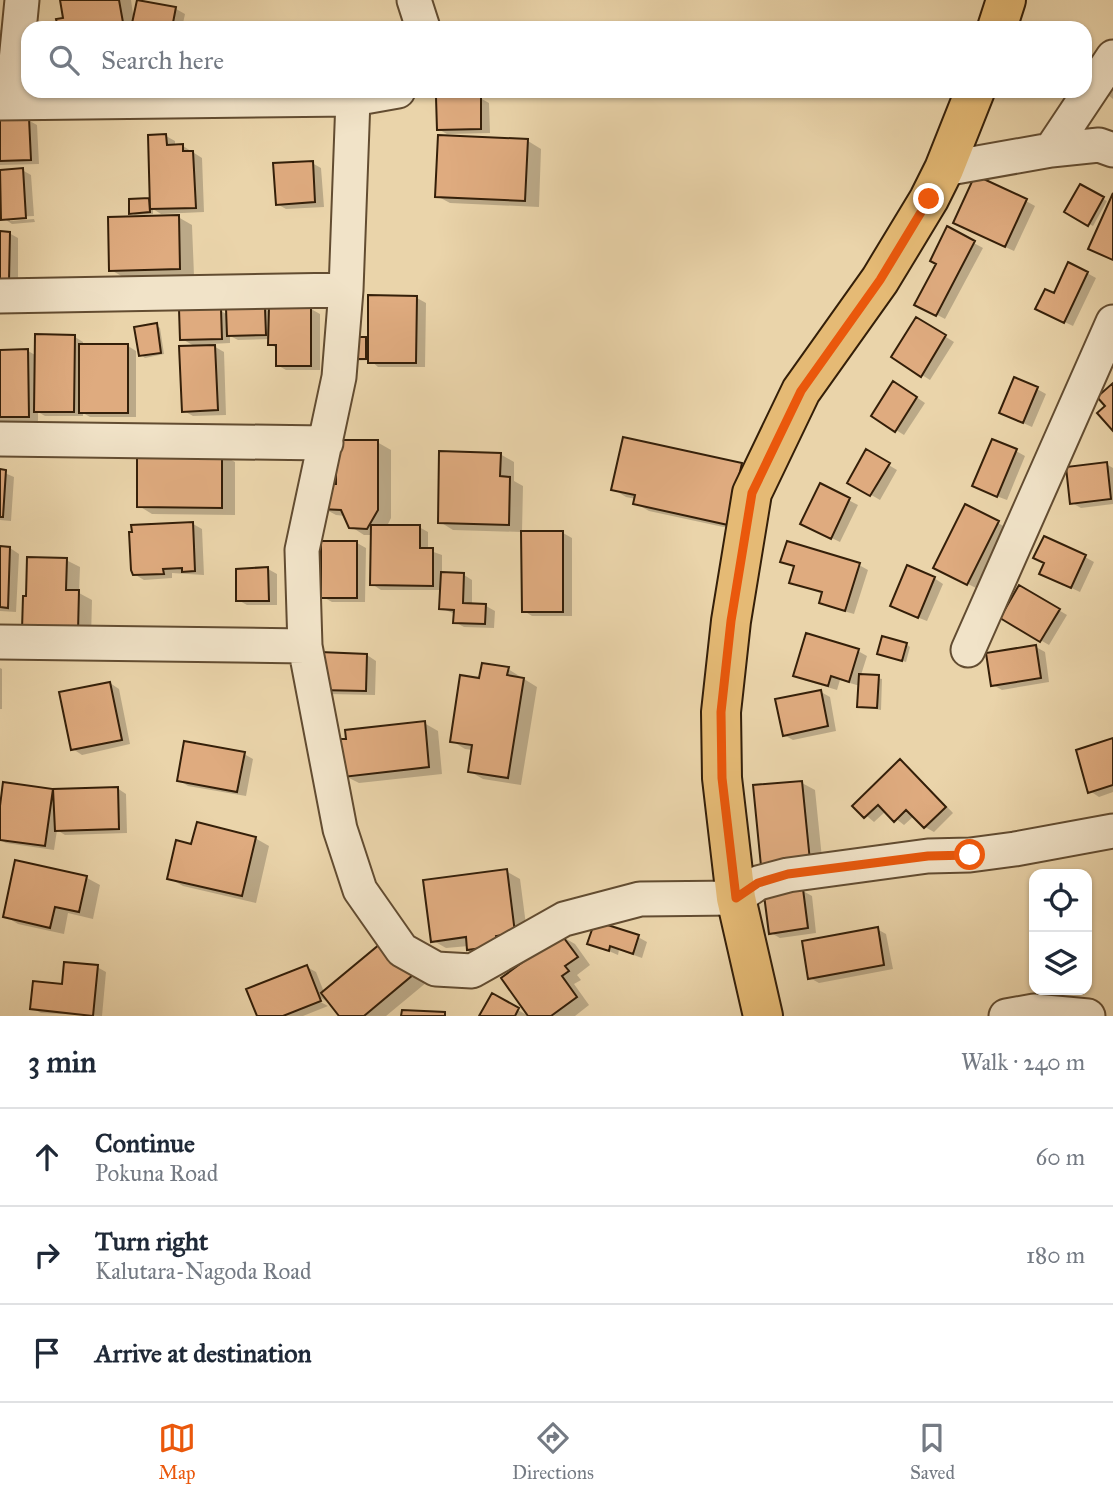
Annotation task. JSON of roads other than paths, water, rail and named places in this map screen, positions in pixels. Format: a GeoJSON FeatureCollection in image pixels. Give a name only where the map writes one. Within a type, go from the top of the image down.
{"type":"FeatureCollection","features":[{"type":"Feature","properties":{"kind":"main road"},"geometry":{"type":"LineString","coordinates":[[999,21],[1006,0]]}},
{"type":"Feature","properties":{"kind":"main road"},"geometry":{"type":"LineString","coordinates":[[763,1016],[736,898],[722,778],[721,712],[731,621],[752,493],[801,391],[880,280],[944,169],[972,98]]}},
{"type":"Feature","properties":{"kind":"street"},"geometry":{"type":"LineString","coordinates":[[22,0],[6,103],[359,98]]}},
{"type":"Feature","properties":{"kind":"street"},"geometry":{"type":"LineString","coordinates":[[414,0],[421,21]]}},
{"type":"Feature","properties":{"kind":"street"},"geometry":{"type":"LineString","coordinates":[[1092,88],[1113,57]]}},
{"type":"Feature","properties":{"kind":"street"},"geometry":{"type":"LineString","coordinates":[[1051,150],[1086,98]]}},
{"type":"Feature","properties":{"kind":"street"},"geometry":{"type":"LineString","coordinates":[[353,99],[346,290],[339,377],[302,550],[305,646],[340,829],[360,890],[402,950],[436,969],[472,971],[564,919],[640,899],[736,898],[758,883],[788,874],[928,856],[970,855],[1113,831]]}},
{"type":"Feature","properties":{"kind":"street"},"geometry":{"type":"LineString","coordinates":[[944,169],[1051,150],[1099,145],[1113,150]]}},
{"type":"Feature","properties":{"kind":"street"},"geometry":{"type":"LineString","coordinates":[[0,296],[346,290]]}},
{"type":"Feature","properties":{"kind":"street"},"geometry":{"type":"LineString","coordinates":[[968,650],[1113,322]]}},
{"type":"Feature","properties":{"kind":"street"},"geometry":{"type":"LineString","coordinates":[[0,439],[326,443]]}},
{"type":"Feature","properties":{"kind":"street"},"geometry":{"type":"LineString","coordinates":[[0,642],[305,646]]}},
{"type":"Feature","properties":{"kind":"street"},"geometry":{"type":"LineString","coordinates":[[1006,1016],[1034,1011],[1088,1016]]}}]}
